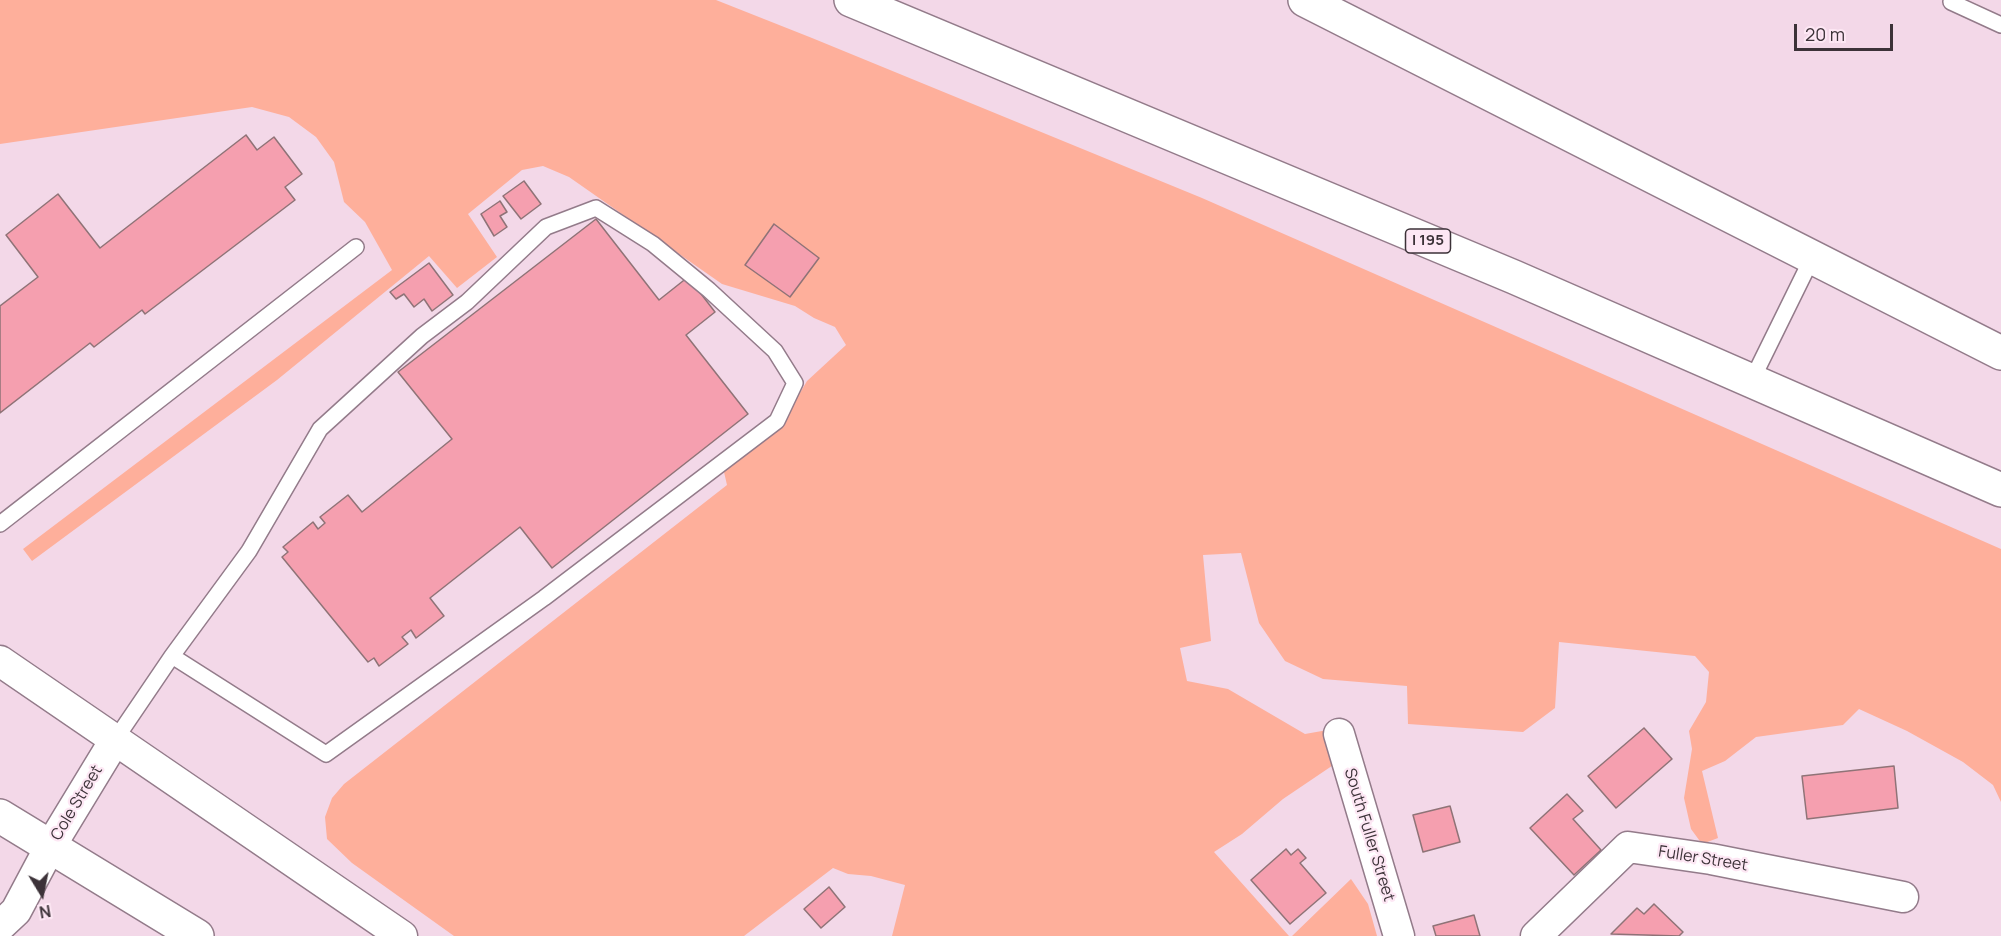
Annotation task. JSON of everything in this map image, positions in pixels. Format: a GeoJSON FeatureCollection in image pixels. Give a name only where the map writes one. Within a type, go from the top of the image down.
{"type":"FeatureCollection","features":[{"type":"Feature","properties":{"kind":"main road","name":"I 195"},"geometry":{"type":"LineString","coordinates":[[852,0],[1389,224],[2001,490]]}},
{"type":"Feature","properties":{"kind":"main road"},"geometry":{"type":"LineString","coordinates":[[1305,0],[1814,256],[2001,353]]}},
{"type":"Feature","properties":{"kind":"main road"},"geometry":{"type":"LineString","coordinates":[[0,816],[197,936]]}},
{"type":"Feature","properties":{"kind":"street"},"geometry":{"type":"LineString","coordinates":[[0,661],[402,936]]}},
{"type":"Feature","properties":{"kind":"street","name":"South Fuller Street"},"geometry":{"type":"LineString","coordinates":[[1339,734],[1399,936]]}},
{"type":"Feature","properties":{"kind":"street","name":"Cole Street"},"geometry":{"type":"LineString","coordinates":[[0,926],[16,911],[50,847],[115,740]]}},
{"type":"Feature","properties":{"kind":"street","name":"Fuller Street"},"geometry":{"type":"LineString","coordinates":[[1536,936],[1628,848],[1711,860],[1903,897]]}},
{"type":"Feature","properties":{"kind":"lane"},"geometry":{"type":"LineString","coordinates":[[1953,0],[1951,2],[2001,25]]}},
{"type":"Feature","properties":{"kind":"lane"},"geometry":{"type":"LineString","coordinates":[[115,740],[172,657],[249,551],[320,429],[422,336],[467,302],[546,227],[596,208],[653,244],[709,290],[775,351],[795,382],[777,421],[544,598],[326,754],[172,657]]}},
{"type":"Feature","properties":{"kind":"lane"},"geometry":{"type":"LineString","coordinates":[[0,524],[356,247]]}},
{"type":"Feature","properties":{"kind":"lane"},"geometry":{"type":"LineString","coordinates":[[1752,380],[1814,256]]}},
{"type":"Feature","properties":{"kind":"shaded area"},"geometry":{"type":"Polygon","coordinates":[[[0,0],[716,0],[812,38],[1202,198],[2001,549],[2001,802],[1993,785],[1963,762],[1907,731],[1859,709],[1843,725],[1756,737],[1725,761],[1702,771],[1718,838],[1702,844],[1691,829],[1684,798],[1692,749],[1689,731],[1706,702],[1709,672],[1695,656],[1559,642],[1555,708],[1523,732],[1408,724],[1407,686],[1323,679],[1285,661],[1259,623],[1241,553],[1203,555],[1211,641],[1180,648],[1187,681],[1228,689],[1305,734],[1350,726],[1354,751],[1283,799],[1242,834],[1214,852],[1289,936],[892,936],[905,885],[871,876],[848,874],[833,868],[744,936],[454,936],[352,863],[327,839],[325,817],[332,798],[344,784],[727,485],[724,472],[778,430],[807,381],[846,345],[835,327],[795,306],[722,284],[569,177],[543,166],[522,170],[468,214],[497,257],[457,288],[429,256],[277,380],[32,561],[23,549],[392,270],[365,222],[344,202],[334,162],[316,137],[289,117],[252,107],[0,144],[0,0]]]}},
{"type":"Feature","properties":{"kind":"shaded area"},"geometry":{"type":"Polygon","coordinates":[[[1351,879],[1368,904],[1377,936],[1292,936],[1351,879]]]}},
{"type":"Feature","properties":{"kind":"building"},"geometry":{"type":"Polygon","coordinates":[[[246,135],[257,150],[274,137],[302,174],[285,187],[295,200],[145,314],[142,310],[94,347],[90,343],[0,413],[0,306],[38,277],[6,235],[58,194],[100,248],[246,135]]]}},
{"type":"Feature","properties":{"kind":"building"},"geometry":{"type":"Polygon","coordinates":[[[524,181],[541,204],[521,219],[503,196],[524,181]]]}},
{"type":"Feature","properties":{"kind":"building"},"geometry":{"type":"Polygon","coordinates":[[[500,201],[507,212],[500,216],[507,227],[494,236],[481,214],[500,201]]]}},
{"type":"Feature","properties":{"kind":"building"},"geometry":{"type":"Polygon","coordinates":[[[596,219],[659,300],[688,277],[715,312],[686,335],[748,414],[552,568],[520,527],[430,598],[444,616],[416,638],[411,630],[402,637],[408,644],[379,666],[374,658],[368,662],[282,557],[288,552],[283,547],[313,522],[318,529],[325,523],[320,517],[348,495],[362,512],[452,439],[398,372],[596,219]]]}},
{"type":"Feature","properties":{"kind":"building"},"geometry":{"type":"Polygon","coordinates":[[[774,224],[819,258],[790,297],[745,265],[774,224]]]}},
{"type":"Feature","properties":{"kind":"building"},"geometry":{"type":"Polygon","coordinates":[[[429,263],[453,295],[432,311],[424,299],[414,307],[404,294],[396,299],[390,292],[429,263]]]}},
{"type":"Feature","properties":{"kind":"building"},"geometry":{"type":"Polygon","coordinates":[[[1644,728],[1672,759],[1616,808],[1588,776],[1644,728]]]}},
{"type":"Feature","properties":{"kind":"building"},"geometry":{"type":"Polygon","coordinates":[[[1894,766],[1898,808],[1807,819],[1802,776],[1894,766]]]}},
{"type":"Feature","properties":{"kind":"building"},"geometry":{"type":"Polygon","coordinates":[[[1567,794],[1583,811],[1573,819],[1601,850],[1574,875],[1530,828],[1567,794]]]}},
{"type":"Feature","properties":{"kind":"building"},"geometry":{"type":"Polygon","coordinates":[[[1450,806],[1460,842],[1423,852],[1413,815],[1450,806]]]}},
{"type":"Feature","properties":{"kind":"building"},"geometry":{"type":"Polygon","coordinates":[[[1286,849],[1291,855],[1298,849],[1306,858],[1300,863],[1326,893],[1290,924],[1251,880],[1286,849]]]}},
{"type":"Feature","properties":{"kind":"building"},"geometry":{"type":"Polygon","coordinates":[[[829,887],[845,907],[821,928],[804,909],[829,887]]]}},
{"type":"Feature","properties":{"kind":"building"},"geometry":{"type":"Polygon","coordinates":[[[1654,904],[1683,932],[1679,936],[1611,934],[1637,908],[1644,914],[1654,904]]]}},
{"type":"Feature","properties":{"kind":"building"},"geometry":{"type":"Polygon","coordinates":[[[1474,915],[1480,936],[1436,936],[1433,926],[1474,915]]]}}]}
